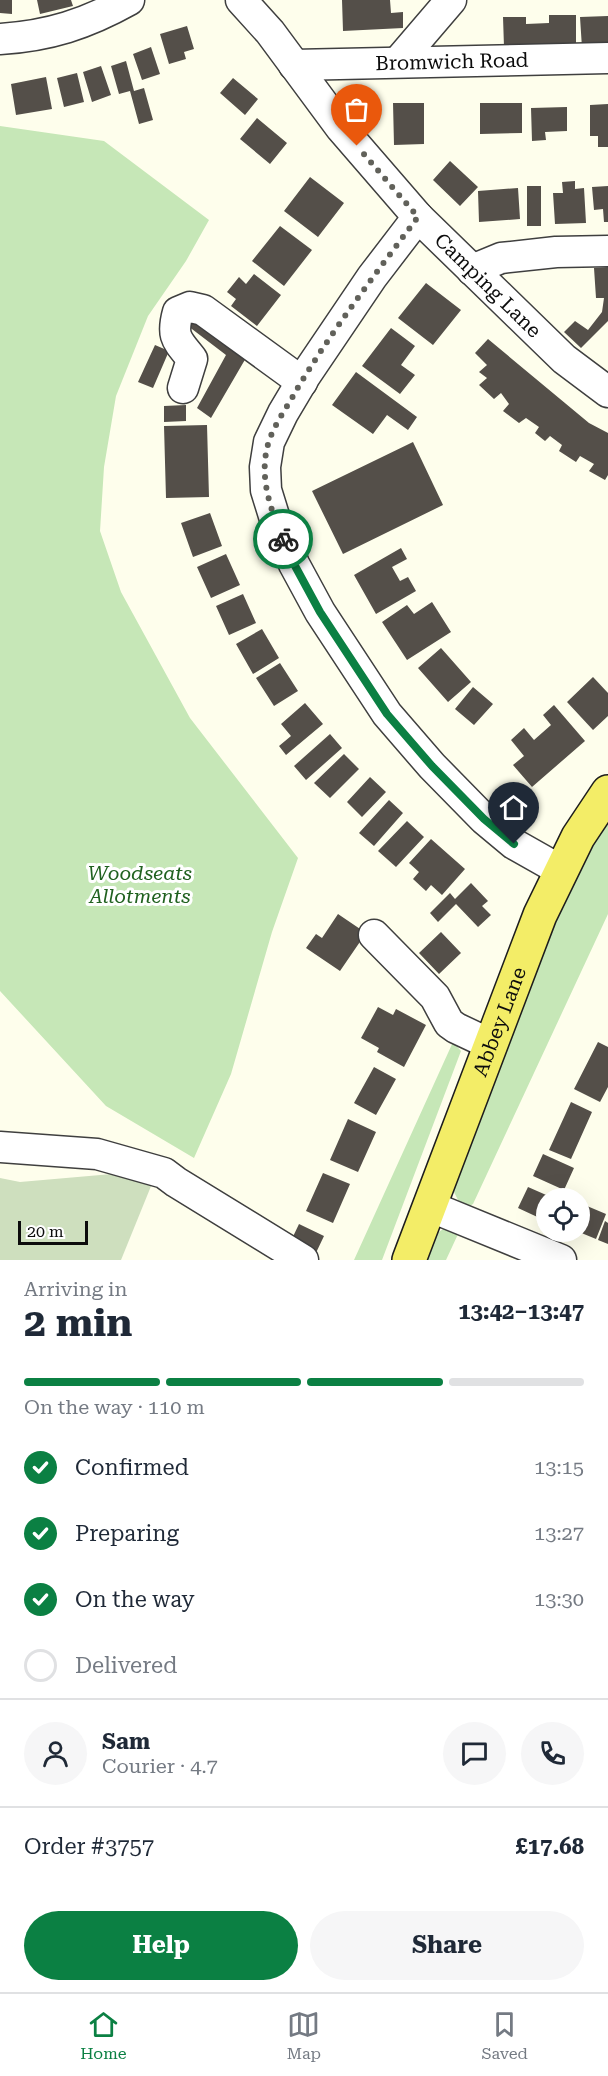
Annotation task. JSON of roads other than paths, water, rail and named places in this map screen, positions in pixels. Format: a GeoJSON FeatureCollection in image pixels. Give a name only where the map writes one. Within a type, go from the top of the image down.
{"type":"FeatureCollection","features":[{"type":"Feature","properties":{"kind":"main road","name":"Abbey Lane"},"geometry":{"type":"LineString","coordinates":[[409,1260],[540,915],[578,837],[608,792]]}},
{"type":"Feature","properties":{"kind":"street"},"geometry":{"type":"LineString","coordinates":[[0,39],[31,37],[65,29],[99,16],[129,0]]}},
{"type":"Feature","properties":{"kind":"street","name":"Camping Lane"},"geometry":{"type":"LineString","coordinates":[[241,0],[270,32],[341,128],[418,217],[564,359],[608,392]]}},
{"type":"Feature","properties":{"kind":"street"},"geometry":{"type":"LineString","coordinates":[[398,63],[451,0]]}},
{"type":"Feature","properties":{"kind":"street","name":"Bromwich Road"},"geometry":{"type":"LineString","coordinates":[[294,65],[608,58]]}},
{"type":"Feature","properties":{"kind":"street"},"geometry":{"type":"LineString","coordinates":[[418,217],[372,277],[302,382],[269,442],[265,467],[266,490],[275,519],[294,564],[320,612],[394,723],[484,819],[514,844],[560,870]]}},
{"type":"Feature","properties":{"kind":"street"},"geometry":{"type":"LineString","coordinates":[[472,270],[501,258],[556,252],[608,251]]}},
{"type":"Feature","properties":{"kind":"street"},"geometry":{"type":"LineString","coordinates":[[183,388],[192,359],[179,343],[173,328],[178,312],[190,307],[203,309],[302,382]]}},
{"type":"Feature","properties":{"kind":"street"},"geometry":{"type":"LineString","coordinates":[[374,935],[435,997],[449,1023],[490,1044]]}},
{"type":"Feature","properties":{"kind":"street"},"geometry":{"type":"LineString","coordinates":[[0,1147],[97,1154],[164,1173],[303,1260]]}},
{"type":"Feature","properties":{"kind":"street"},"geometry":{"type":"LineString","coordinates":[[429,1206],[561,1260]]}},
{"type":"Feature","properties":{"kind":"park label","name":"Woodseats Allotments"},"geometry":{"type":"Point","coordinates":[140,884]}}]}
